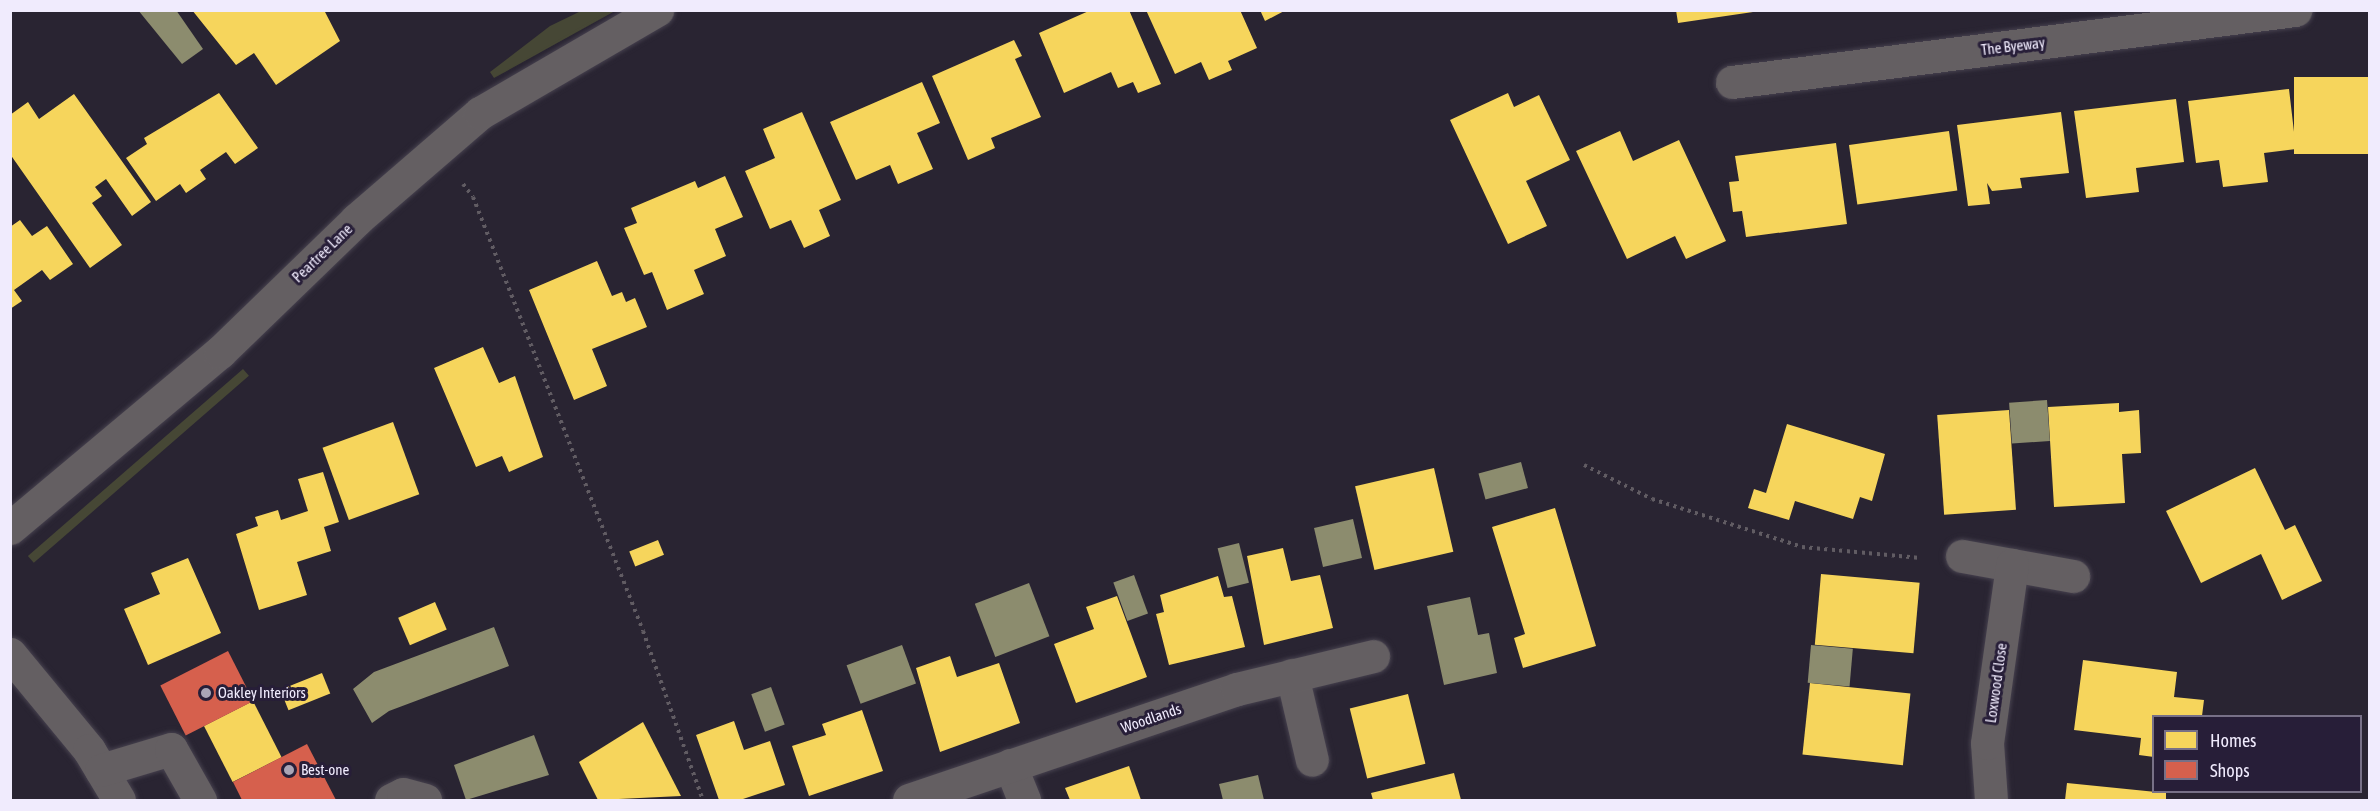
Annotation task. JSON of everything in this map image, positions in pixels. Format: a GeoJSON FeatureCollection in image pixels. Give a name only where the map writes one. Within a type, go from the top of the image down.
{"type":"FeatureCollection","features":[{"type":"Feature","properties":{"kind":"street","name":"Peartree Lane"},"geometry":{"type":"LineString","coordinates":[[10,528],[220,352],[436,150],[480,113],[539,75],[657,10]]}},
{"type":"Feature","properties":{"kind":"street","name":"The Byeway"},"geometry":{"type":"LineString","coordinates":[[1732,82],[2295,10]]}},
{"type":"Feature","properties":{"kind":"street"},"geometry":{"type":"LineString","coordinates":[[1962,556],[2073,576]]}},
{"type":"Feature","properties":{"kind":"street","name":"Loxwood Close"},"geometry":{"type":"LineString","coordinates":[[1991,801],[1987,743],[2012,565]]}},
{"type":"Feature","properties":{"kind":"street"},"geometry":{"type":"LineString","coordinates":[[10,654],[101,770],[119,801]]}},
{"type":"Feature","properties":{"kind":"street","name":"Woodlands"},"geometry":{"type":"LineString","coordinates":[[909,801],[1010,765],[1292,675],[1373,656]]}},
{"type":"Feature","properties":{"kind":"street"},"geometry":{"type":"LineString","coordinates":[[1292,675],[1312,760]]}},
{"type":"Feature","properties":{"kind":"street"},"geometry":{"type":"LineString","coordinates":[[101,770],[171,748],[200,801]]}},
{"type":"Feature","properties":{"kind":"street"},"geometry":{"type":"LineString","coordinates":[[1010,765],[1024,801]]}},
{"type":"Feature","properties":{"kind":"street"},"geometry":{"type":"LineString","coordinates":[[391,801],[403,794],[425,801]]}},
{"type":"Feature","properties":{"kind":"path"},"geometry":{"type":"LineString","coordinates":[[436,150],[473,197],[703,801]]}},
{"type":"Feature","properties":{"kind":"path"},"geometry":{"type":"LineString","coordinates":[[1584,465],[1652,500],[1802,547],[1922,558],[1962,556]]}},
{"type":"Feature","properties":{"kind":"green space"},"geometry":{"type":"Polygon","coordinates":[[[581,11],[615,11],[494,78],[490,72],[550,26],[581,11]]]}},
{"type":"Feature","properties":{"kind":"green space"},"geometry":{"type":"Polygon","coordinates":[[[243,369],[249,376],[34,563],[28,556],[243,369]]]}},
{"type":"Feature","properties":{"kind":"building: Homes"},"geometry":{"type":"Polygon","coordinates":[[[192,10],[324,10],[340,41],[276,85],[254,53],[236,65],[192,10]]]}},
{"type":"Feature","properties":{"kind":"building: Homes"},"geometry":{"type":"Polygon","coordinates":[[[1091,10],[1129,10],[1161,84],[1138,93],[1133,82],[1118,88],[1111,72],[1064,93],[1039,33],[1091,10]]]}},
{"type":"Feature","properties":{"kind":"building: Homes"},"geometry":{"type":"Polygon","coordinates":[[[1146,10],[1240,10],[1257,48],[1228,61],[1232,70],[1209,80],[1201,62],[1175,74],[1146,10]]]}},
{"type":"Feature","properties":{"kind":"building: Homes"},"geometry":{"type":"Polygon","coordinates":[[[1260,10],[1286,10],[1265,21],[1260,10]]]}},
{"type":"Feature","properties":{"kind":"building: Homes"},"geometry":{"type":"Polygon","coordinates":[[[1676,10],[1753,10],[1753,12],[1678,23],[1676,10]]]}},
{"type":"Feature","properties":{"kind":"building: Homes"},"geometry":{"type":"Polygon","coordinates":[[[1014,40],[1022,56],[1015,59],[1041,117],[991,138],[995,148],[968,160],[932,76],[1014,40]]]}},
{"type":"Feature","properties":{"kind":"building: Homes"},"geometry":{"type":"Polygon","coordinates":[[[2294,77],[2370,77],[2370,154],[2294,154],[2294,77]]]}},
{"type":"Feature","properties":{"kind":"building: Homes"},"geometry":{"type":"Polygon","coordinates":[[[922,82],[940,123],[917,133],[933,169],[898,184],[890,165],[856,180],[830,122],[922,82]]]}},
{"type":"Feature","properties":{"kind":"building: Homes"},"geometry":{"type":"Polygon","coordinates":[[[2289,89],[2296,149],[2264,153],[2268,182],[2223,187],[2219,160],[2196,163],[2188,101],[2289,89]]]}},
{"type":"Feature","properties":{"kind":"building: Homes"},"geometry":{"type":"Polygon","coordinates":[[[219,93],[258,148],[235,164],[226,152],[200,170],[206,179],[186,193],[180,184],[156,201],[126,158],[147,144],[144,138],[219,93]]]}},
{"type":"Feature","properties":{"kind":"building: Homes"},"geometry":{"type":"Polygon","coordinates":[[[1508,93],[1514,107],[1539,95],[1570,160],[1526,181],[1547,226],[1508,244],[1450,120],[1508,93]]]}},
{"type":"Feature","properties":{"kind":"building: Homes"},"geometry":{"type":"Polygon","coordinates":[[[74,94],[151,202],[132,216],[106,179],[95,187],[102,196],[92,203],[122,245],[90,268],[10,154],[10,115],[28,102],[39,119],[74,94]]]}},
{"type":"Feature","properties":{"kind":"building: Homes"},"geometry":{"type":"Polygon","coordinates":[[[2176,99],[2184,162],[2136,168],[2139,192],[2086,198],[2074,111],[2176,99]]]}},
{"type":"Feature","properties":{"kind":"building: Homes"},"geometry":{"type":"Polygon","coordinates":[[[802,112],[841,200],[819,210],[830,236],[804,248],[791,220],[770,229],[745,171],[775,158],[763,129],[802,112]]]}},
{"type":"Feature","properties":{"kind":"building: Homes"},"geometry":{"type":"Polygon","coordinates":[[[2061,112],[2069,173],[2020,178],[2022,188],[1992,191],[1987,183],[1990,204],[1968,206],[1957,125],[2061,112]]]}},
{"type":"Feature","properties":{"kind":"building: Homes"},"geometry":{"type":"Polygon","coordinates":[[[1620,131],[1633,161],[1679,140],[1726,241],[1686,259],[1675,236],[1627,259],[1576,151],[1620,131]]]}},
{"type":"Feature","properties":{"kind":"building: Homes"},"geometry":{"type":"Polygon","coordinates":[[[1949,131],[1957,190],[1857,204],[1849,145],[1949,131]]]}},
{"type":"Feature","properties":{"kind":"building: Homes"},"geometry":{"type":"Polygon","coordinates":[[[1836,143],[1847,224],[1746,237],[1742,211],[1733,212],[1729,182],[1739,181],[1735,156],[1836,143]]]}},
{"type":"Feature","properties":{"kind":"building: Homes"},"geometry":{"type":"Polygon","coordinates":[[[725,176],[743,217],[715,229],[726,256],[694,270],[704,294],[667,310],[652,272],[644,275],[624,228],[637,223],[631,208],[695,181],[698,188],[725,176]]]}},
{"type":"Feature","properties":{"kind":"building: Homes"},"geometry":{"type":"Polygon","coordinates":[[[20,220],[32,236],[47,226],[73,264],[50,280],[42,270],[14,290],[22,301],[10,309],[10,227],[20,220]]]}},
{"type":"Feature","properties":{"kind":"building: Homes"},"geometry":{"type":"Polygon","coordinates":[[[597,261],[612,296],[622,292],[626,302],[635,298],[647,327],[592,349],[607,386],[574,400],[529,290],[597,261]]]}},
{"type":"Feature","properties":{"kind":"building: Homes"},"geometry":{"type":"Polygon","coordinates":[[[483,347],[499,383],[515,376],[543,457],[509,472],[502,456],[476,467],[434,368],[483,347]]]}},
{"type":"Feature","properties":{"kind":"building: Homes"},"geometry":{"type":"Polygon","coordinates":[[[2119,403],[2119,412],[2139,410],[2141,453],[2122,454],[2125,503],[2054,507],[2048,407],[2119,403]]]}},
{"type":"Feature","properties":{"kind":"building: Homes"},"geometry":{"type":"Polygon","coordinates":[[[2009,410],[2016,510],[1944,515],[1937,415],[2009,410]]]}},
{"type":"Feature","properties":{"kind":"building: Homes"},"geometry":{"type":"Polygon","coordinates":[[[393,422],[419,494],[349,520],[323,448],[393,422]]]}},
{"type":"Feature","properties":{"kind":"building: Homes"},"geometry":{"type":"Polygon","coordinates":[[[1787,424],[1885,454],[1872,501],[1860,497],[1853,519],[1795,501],[1789,520],[1748,508],[1754,489],[1766,493],[1787,424]]]}},
{"type":"Feature","properties":{"kind":"building: Homes"},"geometry":{"type":"Polygon","coordinates":[[[1434,468],[1453,552],[1374,570],[1355,486],[1434,468]]]}},
{"type":"Feature","properties":{"kind":"building: Homes"},"geometry":{"type":"Polygon","coordinates":[[[2255,468],[2285,530],[2295,525],[2322,581],[2282,600],[2261,554],[2201,583],[2166,511],[2255,468]]]}},
{"type":"Feature","properties":{"kind":"building: Homes"},"geometry":{"type":"Polygon","coordinates":[[[323,472],[339,522],[324,527],[331,551],[297,562],[307,595],[259,610],[236,534],[258,526],[255,517],[278,510],[281,520],[308,511],[298,479],[323,472]]]}},
{"type":"Feature","properties":{"kind":"building: Homes"},"geometry":{"type":"Polygon","coordinates":[[[1555,508],[1596,646],[1523,668],[1514,638],[1525,634],[1492,527],[1555,508]]]}},
{"type":"Feature","properties":{"kind":"building: Homes"},"geometry":{"type":"Polygon","coordinates":[[[658,540],[664,555],[635,566],[629,552],[658,540]]]}},
{"type":"Feature","properties":{"kind":"building: Homes"},"geometry":{"type":"Polygon","coordinates":[[[1283,548],[1291,581],[1320,575],[1333,628],[1264,645],[1247,556],[1283,548]]]}},
{"type":"Feature","properties":{"kind":"building: Homes"},"geometry":{"type":"Polygon","coordinates":[[[188,558],[221,633],[148,665],[124,609],[160,594],[151,573],[188,558]]]}},
{"type":"Feature","properties":{"kind":"building: Homes"},"geometry":{"type":"Polygon","coordinates":[[[1821,574],[1920,583],[1913,653],[1815,645],[1821,574]]]}},
{"type":"Feature","properties":{"kind":"building: Homes"},"geometry":{"type":"Polygon","coordinates":[[[1218,576],[1224,597],[1232,596],[1245,647],[1169,665],[1156,614],[1164,612],[1160,595],[1218,576]]]}},
{"type":"Feature","properties":{"kind":"building: Homes"},"geometry":{"type":"Polygon","coordinates":[[[1117,596],[1147,677],[1076,703],[1054,644],[1094,629],[1086,607],[1117,596]]]}},
{"type":"Feature","properties":{"kind":"building: Homes"},"geometry":{"type":"Polygon","coordinates":[[[435,602],[447,630],[410,645],[398,618],[435,602]]]}},
{"type":"Feature","properties":{"kind":"building: Homes"},"geometry":{"type":"Polygon","coordinates":[[[950,656],[957,677],[999,663],[1020,723],[940,752],[916,668],[950,656]]]}},
{"type":"Feature","properties":{"kind":"building: Homes"},"geometry":{"type":"Polygon","coordinates":[[[2083,660],[2177,672],[2174,697],[2204,700],[2202,715],[2152,715],[2152,757],[2139,755],[2141,738],[2074,730],[2083,660]]]}},
{"type":"Feature","properties":{"kind":"building: Homes"},"geometry":{"type":"Polygon","coordinates":[[[322,673],[330,693],[289,710],[280,690],[322,673]]]}},
{"type":"Feature","properties":{"kind":"building: Homes"},"geometry":{"type":"Polygon","coordinates":[[[1810,683],[1910,694],[1903,765],[1802,755],[1810,683]]]}},
{"type":"Feature","properties":{"kind":"building: Homes"},"geometry":{"type":"Polygon","coordinates":[[[1408,694],[1425,764],[1367,778],[1350,709],[1408,694]]]}},
{"type":"Feature","properties":{"kind":"building: Homes"},"geometry":{"type":"Polygon","coordinates":[[[253,701],[282,757],[233,782],[204,726],[253,701]]]}},
{"type":"Feature","properties":{"kind":"building: Homes"},"geometry":{"type":"Polygon","coordinates":[[[862,710],[883,771],[809,796],[792,746],[826,735],[822,724],[862,710]]]}},
{"type":"Feature","properties":{"kind":"building: Homes"},"geometry":{"type":"Polygon","coordinates":[[[734,721],[744,750],[770,741],[785,785],[740,800],[719,800],[696,735],[734,721]]]}},
{"type":"Feature","properties":{"kind":"building: Homes"},"geometry":{"type":"Polygon","coordinates":[[[643,722],[681,796],[598,800],[579,762],[643,722]]]}},
{"type":"Feature","properties":{"kind":"building: Homes"},"geometry":{"type":"Polygon","coordinates":[[[1129,766],[1141,800],[1070,800],[1065,788],[1129,766]]]}},
{"type":"Feature","properties":{"kind":"building: Homes"},"geometry":{"type":"Polygon","coordinates":[[[1454,773],[1461,800],[1373,800],[1371,793],[1454,773]]]}},
{"type":"Feature","properties":{"kind":"building: Homes"},"geometry":{"type":"Polygon","coordinates":[[[2067,783],[2166,793],[2166,800],[2065,800],[2067,783]]]}},
{"type":"Feature","properties":{"kind":"building: Shops","name":"Oakley Interiors"},"geometry":{"type":"Polygon","coordinates":[[[228,651],[253,701],[186,735],[160,686],[228,651]]]}},
{"type":"Feature","properties":{"kind":"building: Shops","name":"Best-one"},"geometry":{"type":"Polygon","coordinates":[[[307,744],[336,800],[242,800],[233,782],[307,744]]]}},
{"type":"Feature","properties":{"kind":"building: Industry"},"geometry":{"type":"Polygon","coordinates":[[[138,10],[176,10],[203,49],[182,64],[138,10]]]}},
{"type":"Feature","properties":{"kind":"building: Industry"},"geometry":{"type":"Polygon","coordinates":[[[2047,400],[2050,441],[2012,444],[2009,403],[2047,400]]]}},
{"type":"Feature","properties":{"kind":"building: Industry"},"geometry":{"type":"Polygon","coordinates":[[[1521,462],[1528,488],[1485,499],[1478,473],[1521,462]]]}},
{"type":"Feature","properties":{"kind":"building: Industry"},"geometry":{"type":"Polygon","coordinates":[[[1353,519],[1362,558],[1323,567],[1314,528],[1353,519]]]}},
{"type":"Feature","properties":{"kind":"building: Industry"},"geometry":{"type":"Polygon","coordinates":[[[1239,543],[1249,583],[1228,588],[1218,548],[1239,543]]]}},
{"type":"Feature","properties":{"kind":"building: Industry"},"geometry":{"type":"Polygon","coordinates":[[[1134,575],[1148,614],[1127,621],[1113,583],[1134,575]]]}},
{"type":"Feature","properties":{"kind":"building: Industry"},"geometry":{"type":"Polygon","coordinates":[[[1029,583],[1049,636],[995,657],[975,604],[1029,583]]]}},
{"type":"Feature","properties":{"kind":"building: Industry"},"geometry":{"type":"Polygon","coordinates":[[[1470,597],[1478,635],[1489,633],[1497,673],[1444,685],[1427,606],[1470,597]]]}},
{"type":"Feature","properties":{"kind":"building: Industry"},"geometry":{"type":"Polygon","coordinates":[[[494,627],[509,666],[389,711],[372,723],[353,689],[374,672],[494,627]]]}},
{"type":"Feature","properties":{"kind":"building: Industry"},"geometry":{"type":"Polygon","coordinates":[[[902,645],[916,684],[861,704],[847,665],[902,645]]]}},
{"type":"Feature","properties":{"kind":"building: Industry"},"geometry":{"type":"Polygon","coordinates":[[[1811,645],[1853,649],[1850,687],[1808,683],[1811,645]]]}},
{"type":"Feature","properties":{"kind":"building: Industry"},"geometry":{"type":"Polygon","coordinates":[[[771,687],[785,725],[765,732],[751,694],[771,687]]]}},
{"type":"Feature","properties":{"kind":"building: Industry"},"geometry":{"type":"Polygon","coordinates":[[[534,735],[549,775],[466,800],[454,765],[534,735]]]}},
{"type":"Feature","properties":{"kind":"building: Industry"},"geometry":{"type":"Polygon","coordinates":[[[1258,775],[1264,800],[1223,800],[1219,784],[1258,775]]]}},
{"type":"Feature","properties":{"kind":"place","name":"Oakley Interiors"},"geometry":{"type":"Point","coordinates":[206,693]}},
{"type":"Feature","properties":{"kind":"place","name":"Best-one"},"geometry":{"type":"Point","coordinates":[289,770]}}]}
